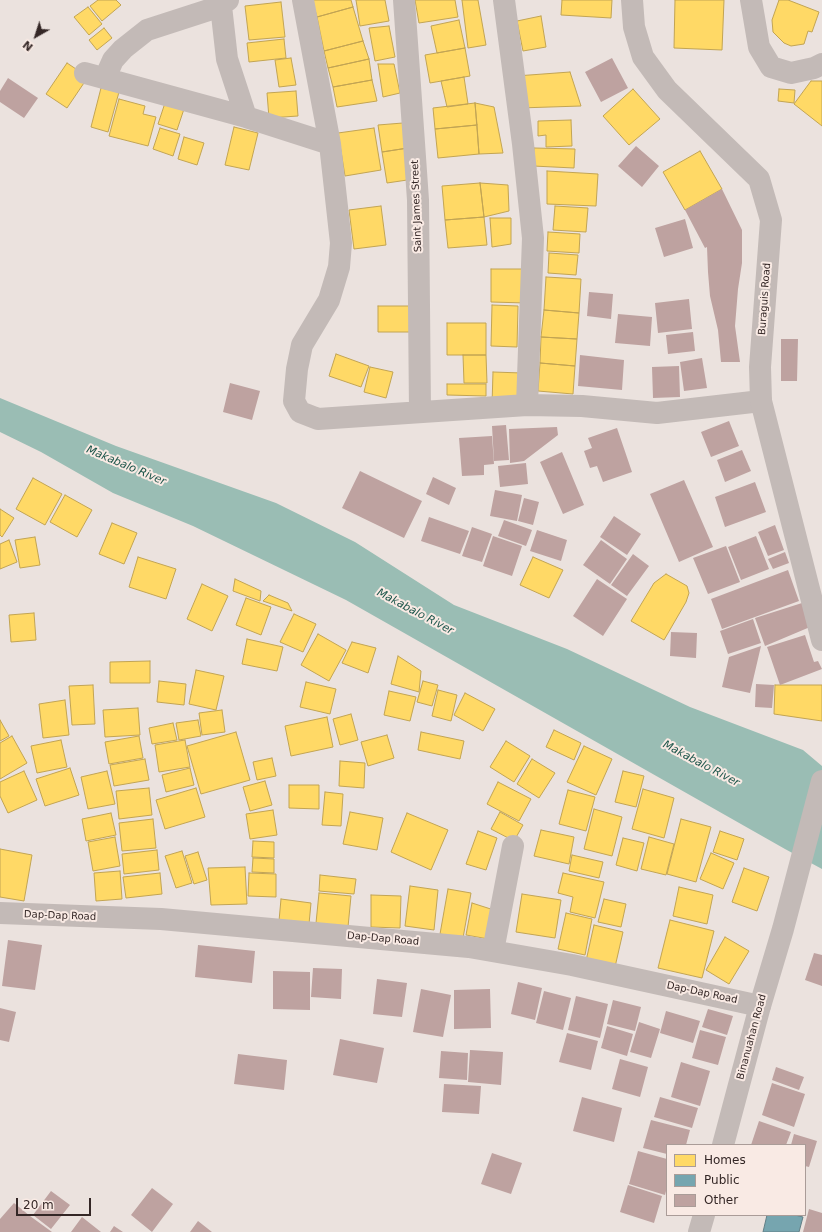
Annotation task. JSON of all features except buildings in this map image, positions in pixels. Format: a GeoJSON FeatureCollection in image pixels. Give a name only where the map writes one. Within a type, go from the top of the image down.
{"type":"FeatureCollection","features":[{"type":"Feature","properties":{"kind":"street"},"geometry":{"type":"LineString","coordinates":[[304,0],[330,144],[341,243],[339,268],[329,300],[302,345],[297,369],[294,401],[300,412],[318,419],[527,405],[582,406],[657,413],[762,401]]}},
{"type":"Feature","properties":{"kind":"street","name":"Saint James Street"},"geometry":{"type":"LineString","coordinates":[[404,0],[418,200],[420,412]]}},
{"type":"Feature","properties":{"kind":"street"},"geometry":{"type":"LineString","coordinates":[[504,0],[522,136],[533,238],[527,405]]}},
{"type":"Feature","properties":{"kind":"street","name":"Buraguis Road"},"geometry":{"type":"LineString","coordinates":[[632,0],[634,28],[643,57],[667,90],[759,179],[771,220],[760,367],[762,401],[822,640]]}},
{"type":"Feature","properties":{"kind":"street"},"geometry":{"type":"LineString","coordinates":[[752,0],[759,47],[771,67],[791,73],[814,68],[822,64]]}},
{"type":"Feature","properties":{"kind":"street"},"geometry":{"type":"LineString","coordinates":[[246,117],[227,59],[224,3],[147,30],[123,49],[113,60],[95,75],[246,117],[330,144]]}},
{"type":"Feature","properties":{"kind":"street","name":"Binanuahan Road"},"geometry":{"type":"LineString","coordinates":[[723,1144],[760,1006],[783,929],[822,781]]}},
{"type":"Feature","properties":{"kind":"street"},"geometry":{"type":"LineString","coordinates":[[493,952],[513,846]]}},
{"type":"Feature","properties":{"kind":"street","name":"Dap-Dap Road"},"geometry":{"type":"LineString","coordinates":[[0,913],[161,919],[469,947],[572,965],[760,1006]]}},
{"type":"Feature","properties":{"kind":"street"},"geometry":{"type":"LineString","coordinates":[[699,1232],[704,1216]]}},
{"type":"Feature","properties":{"kind":"water","name":"Makabalo River"},"geometry":{"type":"Polygon","coordinates":[[[0,398],[116,446],[276,503],[355,542],[454,605],[567,649],[690,707],[803,750],[822,766],[822,869],[346,600],[193,526],[113,493],[41,452],[0,432],[0,398]]]}}]}
